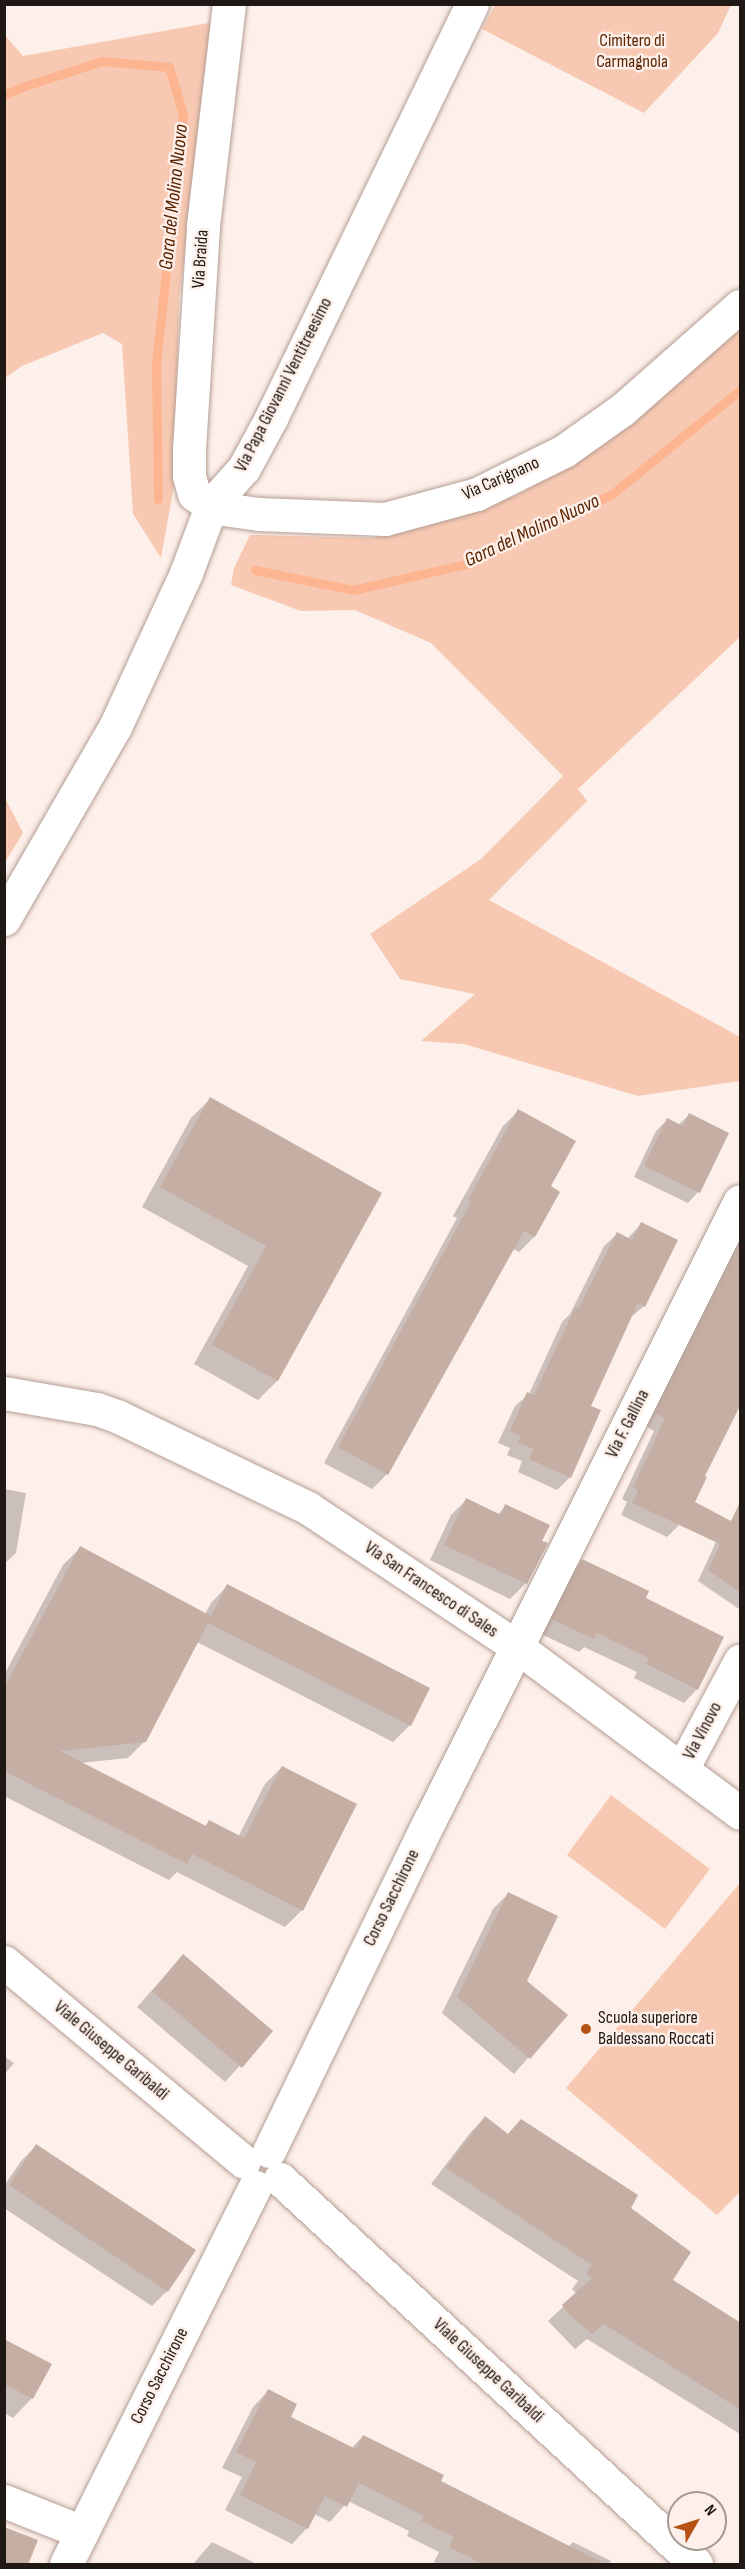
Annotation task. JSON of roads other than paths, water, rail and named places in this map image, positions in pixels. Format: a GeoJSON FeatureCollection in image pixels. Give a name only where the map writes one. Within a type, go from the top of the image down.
{"type":"FeatureCollection","features":[{"type":"Feature","properties":{"kind":"street","name":"Via Braida"},"geometry":{"type":"LineString","coordinates":[[212,504],[194,494],[189,476],[189,448],[203,227],[229,4]]}},
{"type":"Feature","properties":{"kind":"street","name":"Via Papa Giovanni Ventitreesimo"},"geometry":{"type":"LineString","coordinates":[[4,919],[115,728],[186,573],[212,504],[244,468],[271,418],[472,4]]}},
{"type":"Feature","properties":{"kind":"street","name":"Via Carignano"},"geometry":{"type":"LineString","coordinates":[[212,504],[223,509],[259,514],[385,519],[477,494],[564,451],[623,410],[741,306]]}},
{"type":"Feature","properties":{"kind":"street","name":"Via F. Gallina"},"geometry":{"type":"LineString","coordinates":[[516,1646],[741,1201]]}},
{"type":"Feature","properties":{"kind":"street","name":"Via San Francesco di Sales"},"geometry":{"type":"LineString","coordinates":[[4,1369],[42,1379],[97,1409]]}},
{"type":"Feature","properties":{"kind":"street","name":"Via San Francesco di Sales"},"geometry":{"type":"LineString","coordinates":[[4,1393],[97,1409],[119,1416],[308,1508],[516,1646],[741,1813]]}},
{"type":"Feature","properties":{"kind":"street","name":"Corso Sacchirone"},"geometry":{"type":"LineString","coordinates":[[66,2565],[262,2170],[516,1646]]}},
{"type":"Feature","properties":{"kind":"street","name":"Via Vinovo"},"geometry":{"type":"LineString","coordinates":[[682,1769],[741,1661]]}},
{"type":"Feature","properties":{"kind":"street","name":"Viale Giuseppe Garibaldi"},"geometry":{"type":"LineString","coordinates":[[4,1962],[262,2170],[696,2565]]}},
{"type":"Feature","properties":{"kind":"street"},"geometry":{"type":"LineString","coordinates":[[4,2501],[82,2532]]}},
{"type":"Feature","properties":{"kind":"waterway","name":"Gora del Molino Nuovo"},"geometry":{"type":"LineString","coordinates":[[4,95],[102,61],[169,67],[183,115],[156,363],[158,499]]}},
{"type":"Feature","properties":{"kind":"waterway","name":"Gora del Molino Nuovo"},"geometry":{"type":"LineString","coordinates":[[255,570],[353,590],[471,563],[612,494],[740,390]]}},
{"type":"Feature","properties":{"kind":"place","name":"Scuola superiore Baldessano Roccati"},"geometry":{"type":"Point","coordinates":[586,2029]}},
{"type":"Feature","properties":{"kind":"park label","name":"Cimitero di Carmagnola"},"geometry":{"type":"Point","coordinates":[632,52]}}]}
